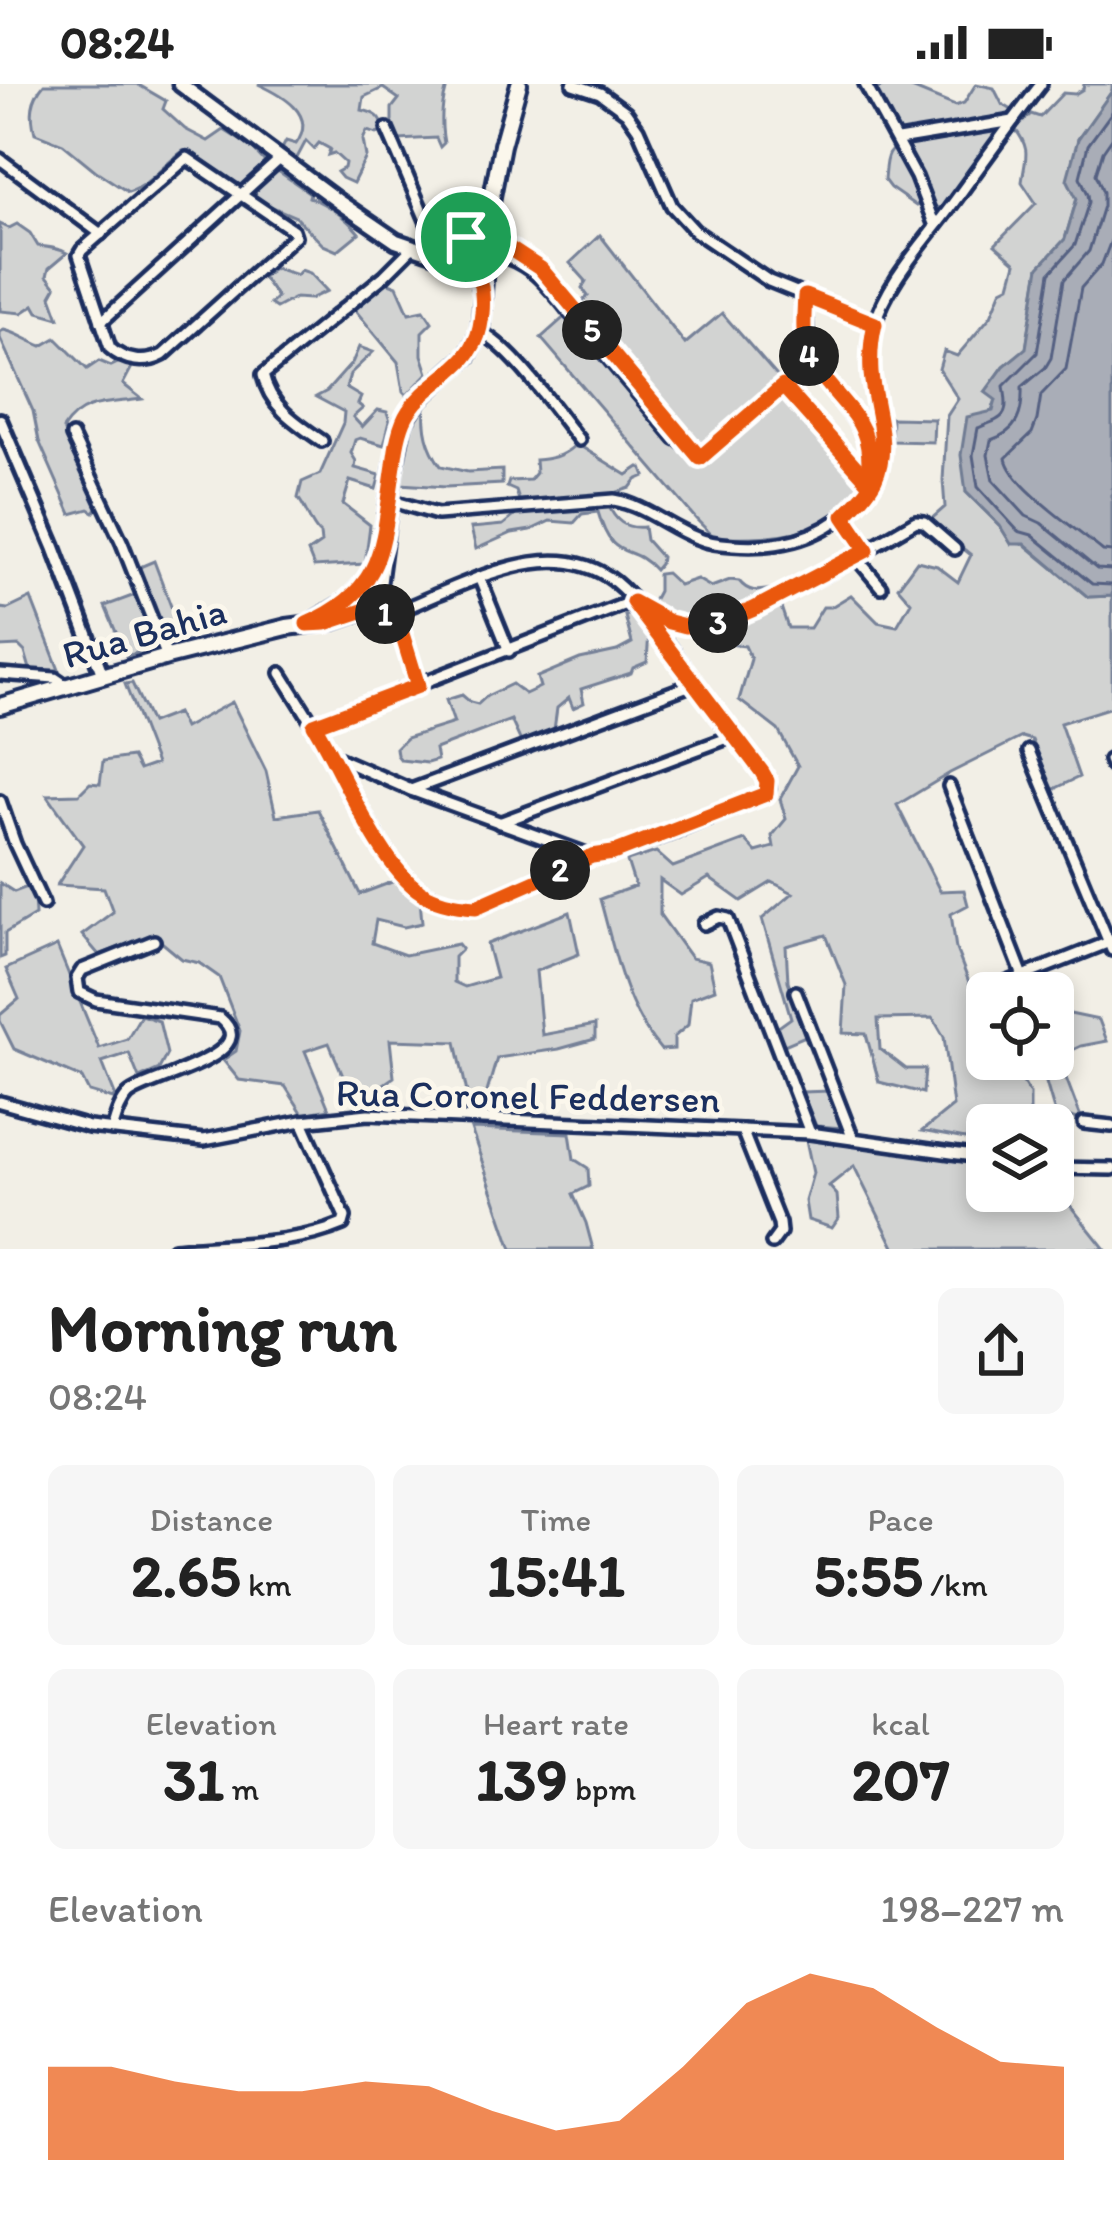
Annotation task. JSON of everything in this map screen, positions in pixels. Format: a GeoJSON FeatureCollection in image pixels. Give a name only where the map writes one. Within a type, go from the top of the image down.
{"type":"FeatureCollection","features":[{"type":"Feature","properties":{"kind":"main road"},"geometry":{"type":"LineString","coordinates":[[180,84],[367,222],[412,248],[476,264],[485,250]]}},
{"type":"Feature","properties":{"kind":"main road"},"geometry":{"type":"LineString","coordinates":[[367,600],[380,582],[397,443],[406,415],[460,364],[479,332],[489,212],[519,84]]}},
{"type":"Feature","properties":{"kind":"main road"},"geometry":{"type":"LineString","coordinates":[[482,297],[478,277],[457,252],[489,212]]}},
{"type":"Feature","properties":{"kind":"main road"},"geometry":{"type":"LineString","coordinates":[[412,248],[438,248],[477,237],[485,250]]}},
{"type":"Feature","properties":{"kind":"main road","name":"Rua Bahia"},"geometry":{"type":"LineString","coordinates":[[0,706],[167,657],[307,624],[367,600]]}},
{"type":"Feature","properties":{"kind":"street"},"geometry":{"type":"LineString","coordinates":[[573,84],[600,93],[626,112],[684,221],[769,281],[875,324]]}},
{"type":"Feature","properties":{"kind":"street"},"geometry":{"type":"LineString","coordinates":[[865,84],[898,140],[935,226]]}},
{"type":"Feature","properties":{"kind":"street"},"geometry":{"type":"LineString","coordinates":[[389,500],[437,514],[614,500],[716,544],[753,546],[797,541],[818,533],[844,516],[878,471],[881,427],[871,350],[875,324],[890,292],[1041,84]]}},
{"type":"Feature","properties":{"kind":"street"},"geometry":{"type":"LineString","coordinates":[[898,140],[1012,121]]}},
{"type":"Feature","properties":{"kind":"street"},"geometry":{"type":"LineString","coordinates":[[386,129],[438,248]]}},
{"type":"Feature","properties":{"kind":"street"},"geometry":{"type":"LineString","coordinates":[[187,158],[241,195],[293,230],[293,239],[163,355],[141,362],[114,353],[79,255],[187,158]]}},
{"type":"Feature","properties":{"kind":"street"},"geometry":{"type":"LineString","coordinates":[[0,159],[100,234]]}},
{"type":"Feature","properties":{"kind":"street"},"geometry":{"type":"LineString","coordinates":[[101,322],[280,159]]}},
{"type":"Feature","properties":{"kind":"street"},"geometry":{"type":"LineString","coordinates":[[322,441],[278,406],[263,375],[412,248]]}},
{"type":"Feature","properties":{"kind":"street"},"geometry":{"type":"LineString","coordinates":[[485,250],[513,258],[534,272],[700,458],[783,386],[868,485]]}},
{"type":"Feature","properties":{"kind":"street"},"geometry":{"type":"LineString","coordinates":[[805,296],[808,355],[861,424],[870,450],[868,485]]}},
{"type":"Feature","properties":{"kind":"street"},"geometry":{"type":"LineString","coordinates":[[479,332],[495,341],[579,440]]}},
{"type":"Feature","properties":{"kind":"street"},"geometry":{"type":"LineString","coordinates":[[0,422],[103,676]]}},
{"type":"Feature","properties":{"kind":"street"},"geometry":{"type":"LineString","coordinates":[[72,436],[122,542],[167,657]]}},
{"type":"Feature","properties":{"kind":"street"},"geometry":{"type":"LineString","coordinates":[[844,516],[867,550]]}},
{"type":"Feature","properties":{"kind":"street"},"geometry":{"type":"LineString","coordinates":[[633,602],[685,626],[721,623],[920,520],[955,549]]}},
{"type":"Feature","properties":{"kind":"street"},"geometry":{"type":"LineString","coordinates":[[856,557],[881,587]]}},
{"type":"Feature","properties":{"kind":"street"},"geometry":{"type":"LineString","coordinates":[[281,673],[395,868],[433,899],[476,907],[592,856],[613,853],[766,794],[762,772],[696,683],[633,602],[600,573],[559,561],[514,566],[386,614],[367,600]]}},
{"type":"Feature","properties":{"kind":"street"},"geometry":{"type":"LineString","coordinates":[[479,577],[509,651]]}},
{"type":"Feature","properties":{"kind":"street"},"geometry":{"type":"LineString","coordinates":[[314,725],[633,602]]}},
{"type":"Feature","properties":{"kind":"street"},"geometry":{"type":"LineString","coordinates":[[395,611],[418,686]]}},
{"type":"Feature","properties":{"kind":"street"},"geometry":{"type":"LineString","coordinates":[[0,674],[55,678],[64,689]]}},
{"type":"Feature","properties":{"kind":"street"},"geometry":{"type":"LineString","coordinates":[[411,790],[696,683]]}},
{"type":"Feature","properties":{"kind":"street"},"geometry":{"type":"LineString","coordinates":[[499,824],[733,736]]}},
{"type":"Feature","properties":{"kind":"street"},"geometry":{"type":"LineString","coordinates":[[1029,752],[1111,944],[1034,972]]}},
{"type":"Feature","properties":{"kind":"street"},"geometry":{"type":"LineString","coordinates":[[333,755],[411,790],[592,856]]}},
{"type":"Feature","properties":{"kind":"street"},"geometry":{"type":"LineString","coordinates":[[949,786],[1021,972]]}},
{"type":"Feature","properties":{"kind":"street"},"geometry":{"type":"LineString","coordinates":[[0,801],[43,904]]}},
{"type":"Feature","properties":{"kind":"street"},"geometry":{"type":"LineString","coordinates":[[704,924],[719,917],[728,920],[810,1133]]}},
{"type":"Feature","properties":{"kind":"street"},"geometry":{"type":"LineString","coordinates":[[112,1130],[127,1096],[218,1054],[232,1034],[220,1018],[206,1014],[96,1000],[79,992],[77,978],[82,970],[154,940]]}},
{"type":"Feature","properties":{"kind":"street"},"geometry":{"type":"LineString","coordinates":[[796,992],[854,1139]]}},
{"type":"Feature","properties":{"kind":"street","name":"Rua Coronel Feddersen"},"geometry":{"type":"LineString","coordinates":[[0,1102],[89,1127],[204,1140],[368,1114],[810,1133],[966,1155]]}},
{"type":"Feature","properties":{"kind":"street"},"geometry":{"type":"LineString","coordinates":[[174,1249],[295,1238],[344,1224],[302,1121]]}},
{"type":"Feature","properties":{"kind":"street"},"geometry":{"type":"LineString","coordinates":[[1084,1123],[1112,1126]]}},
{"type":"Feature","properties":{"kind":"street"},"geometry":{"type":"LineString","coordinates":[[742,1130],[779,1223],[780,1232],[772,1243]]}},
{"type":"Feature","properties":{"kind":"street"},"geometry":{"type":"LineString","coordinates":[[1074,1168],[1112,1169]]}},
{"type":"Feature","properties":{"kind":"shaded area"},"geometry":{"type":"Polygon","coordinates":[[[44,84],[137,84],[166,101],[163,109],[185,129],[208,141],[224,130],[265,162],[242,187],[192,152],[183,151],[128,192],[63,144],[35,133],[33,107],[44,84]]]}},
{"type":"Feature","properties":{"kind":"shaded area"},"geometry":{"type":"Polygon","coordinates":[[[258,84],[448,84],[442,113],[444,143],[440,147],[436,138],[399,140],[392,108],[399,99],[383,88],[364,97],[362,110],[378,116],[384,131],[367,131],[363,140],[366,157],[353,183],[337,172],[345,163],[334,153],[328,155],[330,149],[319,143],[314,149],[306,141],[297,158],[291,159],[282,149],[286,141],[296,144],[302,133],[300,115],[286,100],[258,84]]]}},
{"type":"Feature","properties":{"kind":"shaded area"},"geometry":{"type":"Polygon","coordinates":[[[902,84],[955,106],[964,103],[976,84],[994,88],[1002,104],[1012,110],[964,183],[940,210],[928,201],[916,206],[884,180],[890,152],[906,144],[873,91],[902,84]]]}},
{"type":"Feature","properties":{"kind":"shaded area"},"geometry":{"type":"Polygon","coordinates":[[[1084,84],[1112,84],[1112,91],[1078,139],[1077,198],[1065,239],[1039,268],[1026,349],[1004,366],[986,392],[996,399],[966,492],[1011,543],[1024,544],[1088,597],[1112,596],[1112,707],[1060,723],[1079,777],[1052,790],[1032,740],[1022,737],[897,805],[940,891],[964,890],[968,905],[951,914],[966,974],[966,1080],[1022,1080],[1030,1094],[1030,1104],[966,1104],[966,1139],[922,1131],[953,1106],[944,1037],[933,1018],[878,1019],[880,1049],[906,1069],[925,1069],[923,1093],[879,1082],[866,1034],[843,1033],[846,985],[826,935],[786,946],[788,981],[808,1035],[782,1046],[777,1028],[791,1018],[762,919],[793,893],[772,882],[741,901],[709,878],[681,895],[660,880],[660,915],[691,958],[709,962],[715,989],[691,998],[688,1025],[674,1037],[674,1049],[661,1050],[629,997],[600,899],[635,886],[627,861],[656,852],[673,867],[745,840],[756,852],[774,847],[772,836],[786,819],[780,799],[798,766],[778,730],[739,700],[751,659],[745,646],[720,643],[692,624],[650,606],[658,591],[658,574],[666,573],[679,585],[697,579],[711,587],[730,580],[751,590],[775,589],[788,628],[810,628],[823,607],[851,595],[878,622],[897,626],[911,602],[898,587],[917,561],[937,566],[958,582],[971,555],[929,521],[945,507],[947,416],[958,399],[939,369],[944,351],[957,356],[991,316],[1002,289],[1010,285],[1016,263],[995,245],[1036,203],[1022,182],[1025,149],[1015,129],[1031,114],[1040,117],[1063,93],[1083,89],[1084,84]]]}},
{"type":"Feature","properties":{"kind":"shaded area"},"geometry":{"type":"Polygon","coordinates":[[[278,171],[359,233],[337,251],[323,245],[296,217],[256,200],[253,194],[278,171]]]}},
{"type":"Feature","properties":{"kind":"shaded area"},"geometry":{"type":"Polygon","coordinates":[[[0,224],[9,228],[17,224],[38,246],[67,253],[49,268],[47,276],[56,287],[51,296],[59,318],[38,312],[34,305],[22,313],[0,311],[0,224]]]}},
{"type":"Feature","properties":{"kind":"shaded area"},"geometry":{"type":"Polygon","coordinates":[[[600,235],[685,344],[722,313],[864,476],[840,512],[802,530],[758,537],[714,537],[696,519],[541,338],[588,296],[582,288],[586,281],[570,263],[600,235]]]}},
{"type":"Feature","properties":{"kind":"shaded area"},"geometry":{"type":"Polygon","coordinates":[[[275,268],[297,275],[301,270],[310,273],[327,291],[276,308],[270,304],[277,297],[262,277],[275,268]]]}},
{"type":"Feature","properties":{"kind":"shaded area"},"geometry":{"type":"Polygon","coordinates":[[[386,282],[397,286],[409,313],[424,310],[432,322],[422,332],[428,373],[407,395],[398,362],[355,310],[386,282]]]}},
{"type":"Feature","properties":{"kind":"shaded area"},"geometry":{"type":"Polygon","coordinates":[[[4,330],[42,346],[56,338],[87,369],[99,361],[132,367],[123,384],[142,399],[88,408],[63,429],[98,507],[94,512],[71,514],[0,338],[4,330]]]}},
{"type":"Feature","properties":{"kind":"shaded area"},"geometry":{"type":"Polygon","coordinates":[[[359,347],[373,352],[350,374],[346,388],[361,397],[358,404],[363,408],[353,417],[362,427],[378,410],[387,412],[390,421],[384,445],[360,438],[351,453],[355,468],[380,475],[376,489],[350,481],[343,504],[370,525],[365,564],[314,567],[308,552],[321,543],[320,534],[298,498],[302,482],[320,474],[344,412],[316,397],[352,363],[359,347]]]}},
{"type":"Feature","properties":{"kind":"shaded area"},"geometry":{"type":"Polygon","coordinates":[[[425,404],[427,437],[441,466],[468,472],[502,470],[502,484],[400,484],[407,442],[425,404]]]}},
{"type":"Feature","properties":{"kind":"shaded area"},"geometry":{"type":"Polygon","coordinates":[[[892,418],[934,419],[933,442],[891,441],[892,418]]]}},
{"type":"Feature","properties":{"kind":"shaded area"},"geometry":{"type":"Polygon","coordinates":[[[574,446],[627,475],[642,468],[645,476],[612,494],[608,504],[622,523],[644,527],[646,540],[661,557],[655,570],[616,546],[598,512],[582,514],[574,523],[550,521],[476,549],[471,528],[503,525],[518,513],[519,500],[516,491],[507,487],[509,481],[530,480],[536,473],[535,460],[555,457],[574,446]]]}},
{"type":"Feature","properties":{"kind":"shaded area"},"geometry":{"type":"Polygon","coordinates":[[[154,561],[184,641],[166,646],[135,569],[154,561]]]}},
{"type":"Feature","properties":{"kind":"shaded area"},"geometry":{"type":"Polygon","coordinates":[[[135,595],[156,648],[126,656],[105,606],[135,595]]]}},
{"type":"Feature","properties":{"kind":"shaded area"},"geometry":{"type":"Polygon","coordinates":[[[31,598],[59,670],[30,669],[19,646],[0,647],[0,608],[31,598]]]}},
{"type":"Feature","properties":{"kind":"shaded area"},"geometry":{"type":"Polygon","coordinates":[[[636,612],[649,631],[647,662],[631,673],[581,689],[584,703],[573,708],[569,698],[557,708],[554,730],[522,744],[511,720],[435,749],[437,760],[401,760],[397,755],[396,748],[406,738],[454,723],[446,700],[462,695],[478,704],[512,684],[525,694],[540,687],[537,677],[632,643],[625,616],[636,612]]]}},
{"type":"Feature","properties":{"kind":"shaded area"},"geometry":{"type":"Polygon","coordinates":[[[132,683],[151,723],[177,713],[184,728],[232,702],[266,771],[276,816],[318,810],[360,894],[400,879],[420,899],[422,923],[404,927],[376,920],[372,943],[405,955],[458,944],[462,949],[454,957],[454,982],[465,987],[496,978],[487,944],[570,912],[579,954],[536,971],[542,1035],[595,1025],[595,1039],[497,1058],[485,1099],[469,1102],[456,1042],[390,1040],[394,1077],[355,1104],[329,1043],[305,1051],[329,1109],[303,1114],[285,1086],[239,1080],[223,1060],[236,1051],[240,1031],[219,977],[199,963],[182,959],[153,935],[99,955],[82,935],[113,912],[104,888],[57,885],[83,845],[47,795],[79,794],[90,783],[100,784],[103,761],[132,757],[139,770],[156,764],[125,684],[132,683]]]}},
{"type":"Feature","properties":{"kind":"shaded area"},"geometry":{"type":"Polygon","coordinates":[[[0,883],[14,892],[30,886],[35,915],[5,933],[5,956],[0,958],[0,883]]]}},
{"type":"Feature","properties":{"kind":"shaded area"},"geometry":{"type":"Polygon","coordinates":[[[57,946],[99,1048],[127,1039],[141,1015],[159,1021],[167,1054],[159,1069],[139,1078],[129,1053],[102,1062],[113,1099],[89,1092],[82,1078],[14,1049],[0,1021],[0,1015],[19,999],[6,969],[57,946]]]}},
{"type":"Feature","properties":{"kind":"shaded area"},"geometry":{"type":"Polygon","coordinates":[[[1074,1015],[1099,1020],[1107,1041],[1074,1049],[1074,1015]]]}},
{"type":"Feature","properties":{"kind":"shaded area"},"geometry":{"type":"Polygon","coordinates":[[[1045,1080],[1067,1080],[1082,1120],[1074,1118],[1074,1104],[1052,1104],[1045,1080]]]}},
{"type":"Feature","properties":{"kind":"shaded area"},"geometry":{"type":"Polygon","coordinates":[[[830,1091],[844,1128],[816,1126],[802,1092],[830,1091]]]}},
{"type":"Feature","properties":{"kind":"shaded area"},"geometry":{"type":"Polygon","coordinates":[[[471,1129],[570,1133],[574,1159],[588,1168],[589,1186],[573,1194],[593,1249],[512,1249],[471,1129]]]}},
{"type":"Feature","properties":{"kind":"shaded area"},"geometry":{"type":"Polygon","coordinates":[[[806,1140],[966,1162],[966,1212],[1074,1210],[1105,1249],[895,1249],[854,1166],[829,1186],[837,1195],[839,1218],[832,1228],[808,1220],[805,1201],[813,1173],[806,1140]]]}},
{"type":"Feature","properties":{"kind":"water"},"geometry":{"type":"Polygon","coordinates":[[[1112,91],[1112,596],[1088,597],[1025,544],[1011,544],[966,492],[961,455],[967,417],[993,411],[996,400],[985,392],[1004,366],[1026,348],[1039,267],[1065,239],[1077,199],[1067,179],[1078,139],[1112,91]]]}},
{"type":"Feature","properties":{"kind":"route"},"geometry":{"type":"LineString","coordinates":[[466,237],[477,237],[485,247],[512,250],[541,269],[700,458],[783,386],[868,481],[870,450],[861,424],[808,355],[805,296],[875,324],[872,378],[881,427],[875,478],[844,516],[867,550],[721,623],[685,626],[633,602],[762,772],[769,788],[766,794],[613,853],[592,856],[476,907],[433,899],[395,868],[314,725],[418,686],[395,611],[362,611],[307,624],[354,597],[362,587],[381,552],[397,443],[406,415],[460,364],[477,339],[481,287],[457,252],[466,237]]}}]}
